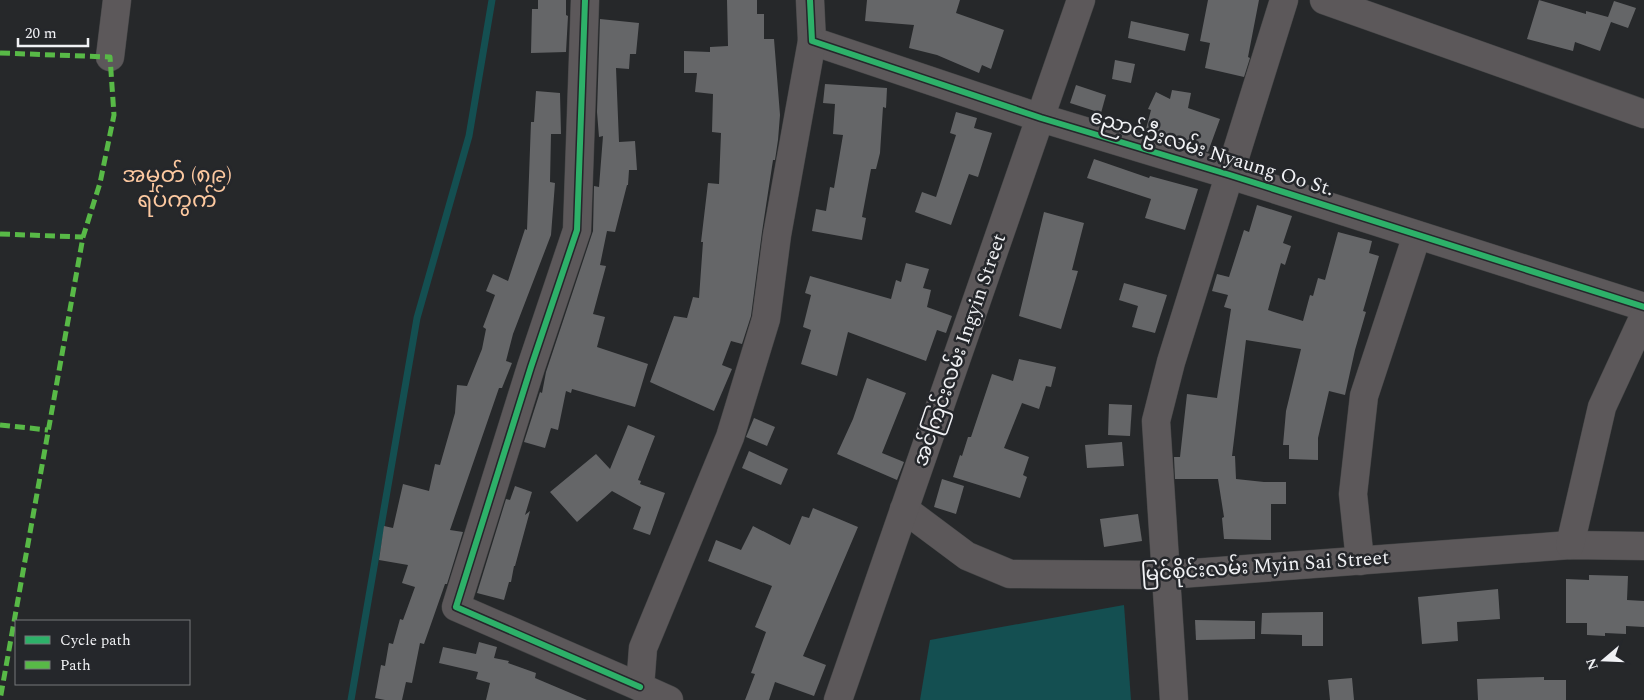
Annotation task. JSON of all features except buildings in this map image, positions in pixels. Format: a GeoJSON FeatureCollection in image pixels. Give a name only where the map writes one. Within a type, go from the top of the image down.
{"type":"FeatureCollection","features":[{"type":"Feature","properties":{"kind":"street"},"geometry":{"type":"LineString","coordinates":[[110,57],[117,0]]}},
{"type":"Feature","properties":{"kind":"street"},"geometry":{"type":"LineString","coordinates":[[585,0],[577,230],[531,367],[456,608],[669,700]]}},
{"type":"Feature","properties":{"kind":"street"},"geometry":{"type":"LineString","coordinates":[[640,687],[643,648],[730,437],[766,319],[777,235],[812,41],[810,0]]}},
{"type":"Feature","properties":{"kind":"street","name":"အင်ကြင်းလမ်း Ingyin Street"},"geometry":{"type":"LineString","coordinates":[[838,700],[1081,0]]}},
{"type":"Feature","properties":{"kind":"street"},"geometry":{"type":"LineString","coordinates":[[1174,700],[1156,421],[1171,362],[1284,0]]}},
{"type":"Feature","properties":{"kind":"street"},"geometry":{"type":"LineString","coordinates":[[1324,0],[1644,114]]}},
{"type":"Feature","properties":{"kind":"street","name":"ညောင်ဦးလမ်း Nyaung Oo St."},"geometry":{"type":"LineString","coordinates":[[812,41],[1041,118],[1230,175],[1644,306]]}},
{"type":"Feature","properties":{"kind":"street"},"geometry":{"type":"LineString","coordinates":[[1360,561],[1353,494],[1364,396],[1417,235]]}},
{"type":"Feature","properties":{"kind":"street"},"geometry":{"type":"LineString","coordinates":[[1570,545],[1602,408],[1644,316]]}},
{"type":"Feature","properties":{"kind":"street","name":"မြင်စိုင်းလမ်း Myin Sai Street"},"geometry":{"type":"LineString","coordinates":[[904,509],[967,556],[1010,574],[1166,575],[1570,545],[1644,546]]}},
{"type":"Feature","properties":{"kind":"water"},"geometry":{"type":"Polygon","coordinates":[[[1124,605],[1131,700],[920,700],[930,640],[1124,605]]]}},
{"type":"Feature","properties":{"kind":"waterway"},"geometry":{"type":"LineString","coordinates":[[351,700],[417,318],[469,136],[492,0]]}},
{"type":"Feature","properties":{"kind":"marked path"},"geometry":{"type":"LineString","coordinates":[[0,53],[110,57],[114,115],[100,183],[83,237],[0,700]]}},
{"type":"Feature","properties":{"kind":"marked path"},"geometry":{"type":"LineString","coordinates":[[0,234],[83,237]]}},
{"type":"Feature","properties":{"kind":"marked path"},"geometry":{"type":"LineString","coordinates":[[0,425],[48,430]]}},
{"type":"Feature","properties":{"kind":"cycle path"},"geometry":{"type":"LineString","coordinates":[[585,0],[577,230],[531,367],[456,607],[640,687]]}},
{"type":"Feature","properties":{"kind":"cycle path"},"geometry":{"type":"LineString","coordinates":[[810,0],[812,41],[1041,118],[1230,175],[1644,307]]}},
{"type":"Feature","properties":{"kind":"district","name":"အမှတ် (၈၉) ရပ်ကွက်"},"geometry":{"type":"Point","coordinates":[177,188]}}]}
